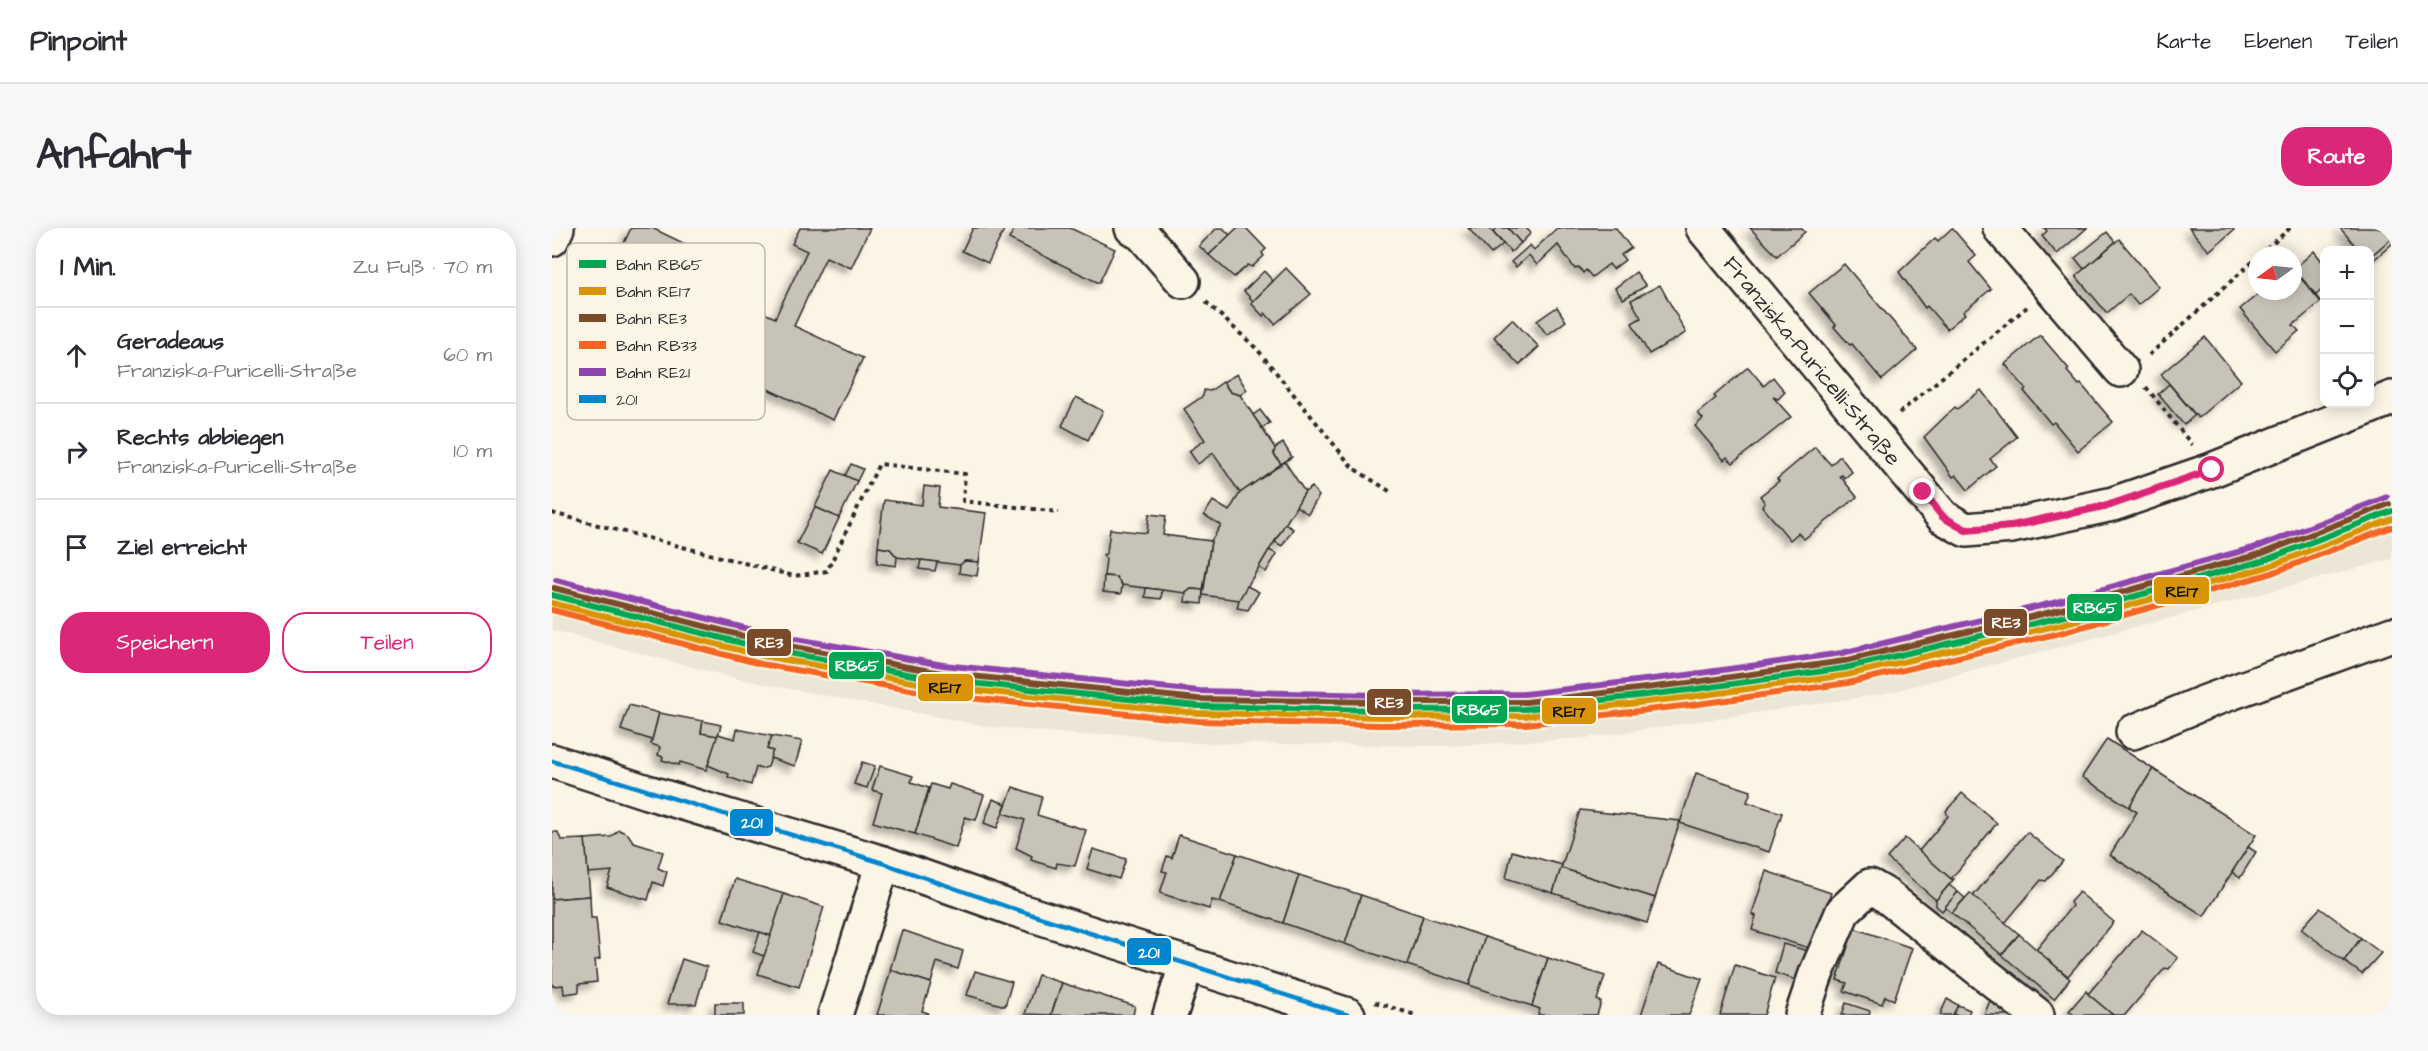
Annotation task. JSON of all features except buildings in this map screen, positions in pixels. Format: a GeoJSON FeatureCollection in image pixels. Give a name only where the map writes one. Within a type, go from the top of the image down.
{"type":"FeatureCollection","features":[{"type":"Feature","properties":{"kind":"street"},"geometry":{"type":"LineString","coordinates":[[552,239],[557,228]]}},
{"type":"Feature","properties":{"kind":"street"},"geometry":{"type":"LineString","coordinates":[[1132,228],[1142,234],[1184,281]]}},
{"type":"Feature","properties":{"kind":"street","name":"Franziska-Puricelli-Straße"},"geometry":{"type":"LineString","coordinates":[[1703,228],[1943,517],[1966,530],[2012,526],[2113,504],[2212,470],[2392,398]]}},
{"type":"Feature","properties":{"kind":"street"},"geometry":{"type":"LineString","coordinates":[[2000,228],[2050,287],[2127,370]]}},
{"type":"Feature","properties":{"kind":"street"},"geometry":{"type":"LineString","coordinates":[[2133,732],[2203,703],[2392,634]]}},
{"type":"Feature","properties":{"kind":"street"},"geometry":{"type":"LineString","coordinates":[[552,760],[647,792],[883,863],[1011,908],[1348,1015]]}},
{"type":"Feature","properties":{"kind":"street"},"geometry":{"type":"LineString","coordinates":[[835,1015],[883,863]]}},
{"type":"Feature","properties":{"kind":"street"},"geometry":{"type":"LineString","coordinates":[[1802,1015],[1816,974],[1843,911],[1870,886],[1884,894],[2037,1015]]}},
{"type":"Feature","properties":{"kind":"street"},"geometry":{"type":"LineString","coordinates":[[1170,1015],[1187,963]]}},
{"type":"Feature","properties":{"kind":"path"},"geometry":{"type":"LineString","coordinates":[[2270,246],[2290,228]]}},
{"type":"Feature","properties":{"kind":"path"},"geometry":{"type":"LineString","coordinates":[[2212,470],[2127,370],[2248,266]]}},
{"type":"Feature","properties":{"kind":"path"},"geometry":{"type":"LineString","coordinates":[[1184,281],[1257,349],[1353,468],[1391,492]]}},
{"type":"Feature","properties":{"kind":"path"},"geometry":{"type":"LineString","coordinates":[[1875,433],[2050,287]]}},
{"type":"Feature","properties":{"kind":"path"},"geometry":{"type":"LineString","coordinates":[[552,513],[794,576],[827,571],[879,464],[965,474],[963,501],[1059,512]]}},
{"type":"Feature","properties":{"kind":"shaded area"},"geometry":{"type":"Polygon","coordinates":[[[2392,495],[2392,559],[1883,694],[1585,738],[1450,746],[1195,743],[1127,734],[1080,735],[991,727],[738,679],[552,630],[552,575],[760,631],[938,662],[1191,688],[1520,693],[1684,676],[1840,651],[2051,603],[2277,539],[2392,495]]]}},
{"type":"Feature","properties":{"kind":"rail line","name":"RE21"},"geometry":{"type":"LineString","coordinates":[[556,580],[768,634],[943,665],[1199,691],[1380,695],[1525,694],[1687,675],[1842,653],[2053,603],[2260,546],[2387,497]]}},
{"type":"Feature","properties":{"kind":"rail line","name":"RE3"},"geometry":{"type":"LineString","coordinates":[[554,588],[767,642],[942,673],[1198,699],[1526,702],[1688,683],[1844,661],[2055,611],[2263,553],[2389,504]]}},
{"type":"Feature","properties":{"kind":"rail line","name":"RB65"},"geometry":{"type":"LineString","coordinates":[[552,595],[765,649],[941,680],[1198,706],[1380,710],[1526,709],[1689,690],[1845,668],[2057,618],[2265,560],[2392,511]]}},
{"type":"Feature","properties":{"kind":"rail line","name":"RE17"},"geometry":{"type":"LineString","coordinates":[[552,603],[763,656],[940,687],[1198,713],[1380,717],[1526,716],[1690,697],[1847,675],[2059,625],[2267,567],[2392,519]]}},
{"type":"Feature","properties":{"kind":"rail line","name":"RB33"},"geometry":{"type":"LineString","coordinates":[[552,610],[761,664],[939,695],[1198,721],[1380,725],[1526,724],[1691,705],[1848,683],[2060,633],[2269,574],[2392,527]]}},
{"type":"Feature","properties":{"kind":"transit line","name":"201"},"geometry":{"type":"LineString","coordinates":[[552,761],[883,863],[1011,908],[1348,1015]]}},
{"type":"Feature","properties":{"kind":"route"},"geometry":{"type":"LineString","coordinates":[[1923,492],[1943,517],[1966,530],[2012,526],[2113,504],[2212,470]]}}]}
